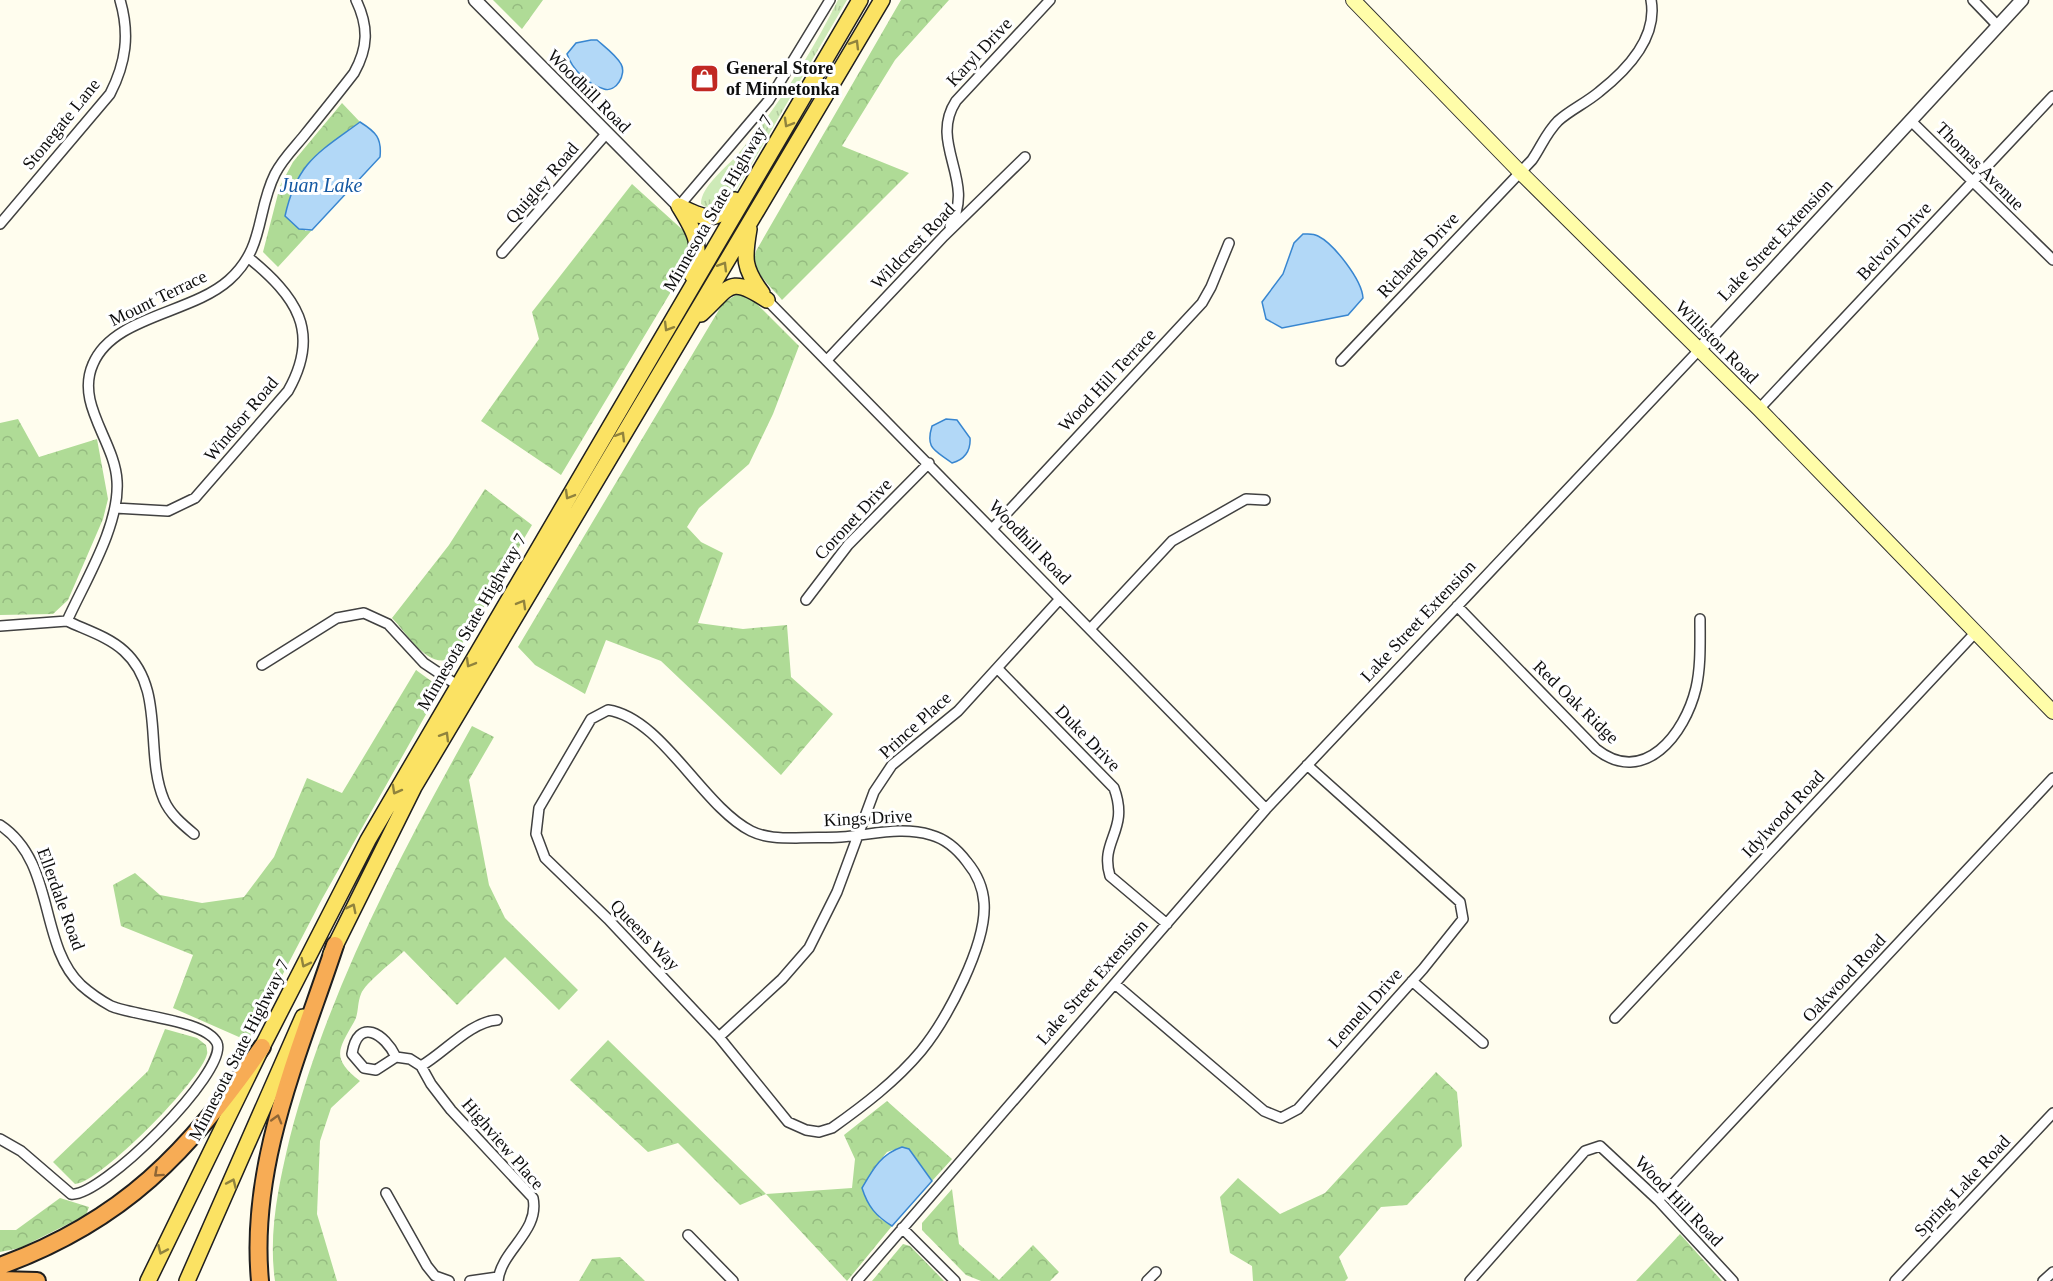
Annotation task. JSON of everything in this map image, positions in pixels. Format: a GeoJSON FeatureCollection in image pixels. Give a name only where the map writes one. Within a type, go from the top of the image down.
{"type":"FeatureCollection","features":[{"type":"Feature","properties":{"kind":"highway"},"geometry":{"type":"LineString","coordinates":[[260,1281],[260,1208],[264,1172],[284,1099],[335,945]]}},
{"type":"Feature","properties":{"kind":"highway"},"geometry":{"type":"LineString","coordinates":[[0,1266],[74,1233],[131,1197],[165,1168],[215,1112],[262,1047]]}},
{"type":"Feature","properties":{"kind":"highway"},"geometry":{"type":"LineString","coordinates":[[0,1280],[37,1281]]}},
{"type":"Feature","properties":{"kind":"main road","name":"Minnesota State Highway 7"},"geometry":{"type":"LineString","coordinates":[[148,1281],[262,1047],[368,840],[860,0]]}},
{"type":"Feature","properties":{"kind":"main road","name":"Minnesota State Highway 7"},"geometry":{"type":"LineString","coordinates":[[187,1281],[335,945],[414,787],[882,0]]}},
{"type":"Feature","properties":{"kind":"main road","name":"Williston Road"},"geometry":{"type":"LineString","coordinates":[[1353,0],[1519,171],[1759,409],[2053,712]]}},
{"type":"Feature","properties":{"kind":"main road"},"geometry":{"type":"LineString","coordinates":[[679,206],[700,216],[715,216],[724,213],[762,168]]}},
{"type":"Feature","properties":{"kind":"main road"},"geometry":{"type":"LineString","coordinates":[[679,206],[693,228],[698,245],[697,262],[683,302]]}},
{"type":"Feature","properties":{"kind":"main road"},"geometry":{"type":"LineString","coordinates":[[750,221],[746,265],[750,277],[767,300]]}},
{"type":"Feature","properties":{"kind":"main road"},"geometry":{"type":"LineString","coordinates":[[693,316],[699,316],[723,292],[734,286],[749,288],[767,300]]}},
{"type":"Feature","properties":{"kind":"street","name":"Stonegate Lane"},"geometry":{"type":"LineString","coordinates":[[0,224],[110,94],[119,75],[125,53],[126,31],[120,0]]}},
{"type":"Feature","properties":{"kind":"street","name":"Mount Terrace"},"geometry":{"type":"LineString","coordinates":[[67,621],[115,508],[117,481],[114,463],[89,396],[88,380],[92,365],[112,338],[213,292],[230,279],[249,258],[256,243],[276,174],[354,73],[362,59],[366,42],[365,26],[356,0]]}},
{"type":"Feature","properties":{"kind":"street","name":"Woodhill Road"},"geometry":{"type":"LineString","coordinates":[[475,0],[679,206]]}},
{"type":"Feature","properties":{"kind":"street"},"geometry":{"type":"LineString","coordinates":[[679,206],[769,100],[830,0]]}},
{"type":"Feature","properties":{"kind":"street","name":"Karyl Drive"},"geometry":{"type":"LineString","coordinates":[[944,236],[958,207],[959,191],[946,141],[945,127],[948,113],[956,101],[1050,0]]}},
{"type":"Feature","properties":{"kind":"street","name":"Richards Drive"},"geometry":{"type":"LineString","coordinates":[[1341,361],[1519,171],[1532,160],[1547,133],[1559,119],[1599,92],[1646,42],[1654,12],[1652,0]]}},
{"type":"Feature","properties":{"kind":"street"},"geometry":{"type":"LineString","coordinates":[[1973,0],[1998,26]]}},
{"type":"Feature","properties":{"kind":"street","name":"Lake Street Extension"},"geometry":{"type":"LineString","coordinates":[[857,1281],[1266,809],[1699,350],[2022,0]]}},
{"type":"Feature","properties":{"kind":"street","name":"Belvoir Drive"},"geometry":{"type":"LineString","coordinates":[[1759,409],[2053,96]]}},
{"type":"Feature","properties":{"kind":"street","name":"Thomas Avenue"},"geometry":{"type":"LineString","coordinates":[[1910,120],[1974,180],[2007,218],[2053,260]]}},
{"type":"Feature","properties":{"kind":"street","name":"Quigley Road"},"geometry":{"type":"LineString","coordinates":[[502,253],[606,134]]}},
{"type":"Feature","properties":{"kind":"street","name":"Wildcrest Road"},"geometry":{"type":"LineString","coordinates":[[827,360],[944,236],[1025,157]]}},
{"type":"Feature","properties":{"kind":"street","name":"Wood Hill Terrace"},"geometry":{"type":"LineString","coordinates":[[992,528],[1202,303],[1229,243]]}},
{"type":"Feature","properties":{"kind":"street","name":"Windsor Road"},"geometry":{"type":"LineString","coordinates":[[115,508],[168,511],[195,498],[288,391],[295,379],[301,362],[301,320],[286,291],[249,258]]}},
{"type":"Feature","properties":{"kind":"street","name":"Woodhill Road"},"geometry":{"type":"LineString","coordinates":[[767,300],[1266,809]]}},
{"type":"Feature","properties":{"kind":"street","name":"Coronet Drive"},"geometry":{"type":"LineString","coordinates":[[806,600],[848,545],[929,463]]}},
{"type":"Feature","properties":{"kind":"street"},"geometry":{"type":"LineString","coordinates":[[1090,629],[1172,541],[1246,499],[1265,500]]}},
{"type":"Feature","properties":{"kind":"street","name":"Prince Place"},"geometry":{"type":"LineString","coordinates":[[719,1037],[782,979],[809,948],[827,915],[860,834],[874,792],[892,765],[950,719],[1059,600]]}},
{"type":"Feature","properties":{"kind":"street","name":"Red Oak Ridge"},"geometry":{"type":"LineString","coordinates":[[1457,606],[1596,749],[1617,762],[1630,763],[1642,761],[1663,748],[1688,711],[1699,669],[1700,620]]}},
{"type":"Feature","properties":{"kind":"street"},"geometry":{"type":"LineString","coordinates":[[262,665],[337,618],[364,613],[388,624],[424,663],[457,685]]}},
{"type":"Feature","properties":{"kind":"street"},"geometry":{"type":"LineString","coordinates":[[0,626],[67,621],[110,642],[135,662],[148,691],[163,799],[176,819],[194,834]]}},
{"type":"Feature","properties":{"kind":"street","name":"Idylwood Road"},"geometry":{"type":"LineString","coordinates":[[1615,1018],[1975,633]]}},
{"type":"Feature","properties":{"kind":"street","name":"Duke Drive"},"geometry":{"type":"LineString","coordinates":[[998,669],[1114,788],[1121,812],[1119,825],[1107,853],[1110,876],[1167,924]]}},
{"type":"Feature","properties":{"kind":"street","name":"Kings Drive"},"geometry":{"type":"LineString","coordinates":[[601,711],[616,711],[633,718],[727,814],[754,832],[786,838],[915,831],[942,838],[964,857],[974,871],[982,886],[984,919],[964,976],[938,1028],[900,1073],[842,1121]]}},
{"type":"Feature","properties":{"kind":"street","name":"Queens Way"},"geometry":{"type":"LineString","coordinates":[[601,711],[591,719],[542,801],[536,816],[538,842],[551,865],[608,919],[719,1037],[788,1122],[796,1128],[819,1132],[842,1121]]}},
{"type":"Feature","properties":{"kind":"street","name":"Lennell Drive"},"geometry":{"type":"LineString","coordinates":[[1115,984],[1264,1111],[1281,1118],[1298,1109],[1412,981],[1463,920],[1460,902],[1307,765]]}},
{"type":"Feature","properties":{"kind":"street","name":"Oakwood Road"},"geometry":{"type":"LineString","coordinates":[[1658,1200],[2053,778]]}},
{"type":"Feature","properties":{"kind":"street","name":"Ellerdale Road"},"geometry":{"type":"LineString","coordinates":[[0,825],[15,837],[29,855],[60,947],[79,983],[111,1006],[188,1025],[205,1033],[217,1043],[217,1057],[213,1066],[159,1132],[119,1167],[83,1193],[71,1194],[21,1151],[0,1139]]}},
{"type":"Feature","properties":{"kind":"street"},"geometry":{"type":"LineString","coordinates":[[1412,981],[1483,1043]]}},
{"type":"Feature","properties":{"kind":"street"},"geometry":{"type":"LineString","coordinates":[[396,1057],[389,1041],[379,1034],[369,1032],[360,1036],[354,1044],[352,1054],[364,1068],[376,1070],[396,1057],[410,1059],[421,1066],[444,1052],[473,1027],[497,1020]]}},
{"type":"Feature","properties":{"kind":"street","name":"Highview Place"},"geometry":{"type":"LineString","coordinates":[[421,1066],[431,1084],[451,1110],[534,1198],[535,1208],[532,1220],[498,1279]]}},
{"type":"Feature","properties":{"kind":"street","name":"Spring Lake Road"},"geometry":{"type":"LineString","coordinates":[[1894,1281],[2053,1113]]}},
{"type":"Feature","properties":{"kind":"street","name":"Wood Hill Road"},"geometry":{"type":"LineString","coordinates":[[1470,1281],[1585,1151],[1600,1146],[1658,1200],[1733,1281]]}},
{"type":"Feature","properties":{"kind":"street"},"geometry":{"type":"LineString","coordinates":[[386,1194],[427,1266],[435,1276],[449,1281]]}},
{"type":"Feature","properties":{"kind":"street"},"geometry":{"type":"LineString","coordinates":[[902,1228],[955,1281]]}},
{"type":"Feature","properties":{"kind":"street"},"geometry":{"type":"LineString","coordinates":[[688,1235],[733,1281]]}},
{"type":"Feature","properties":{"kind":"street"},"geometry":{"type":"LineString","coordinates":[[1147,1281],[1156,1272]]}},
{"type":"Feature","properties":{"kind":"street"},"geometry":{"type":"LineString","coordinates":[[2043,1281],[2053,1272]]}},
{"type":"Feature","properties":{"kind":"street"},"geometry":{"type":"LineString","coordinates":[[470,1281],[498,1279]]}},
{"type":"Feature","properties":{"kind":"green space"},"geometry":{"type":"Polygon","coordinates":[[[493,0],[543,0],[522,29],[493,0]]]}},
{"type":"Feature","properties":{"kind":"green space"},"geometry":{"type":"Polygon","coordinates":[[[838,0],[847,0],[732,198],[726,205],[710,210],[701,204],[705,190],[753,136],[780,99],[817,40],[838,0]]]}},
{"type":"Feature","properties":{"kind":"green space"},"geometry":{"type":"Polygon","coordinates":[[[901,0],[949,0],[895,60],[842,146],[909,173],[782,300],[758,271],[756,251],[901,0]]]}},
{"type":"Feature","properties":{"kind":"green space"},"geometry":{"type":"Polygon","coordinates":[[[342,103],[360,122],[317,154],[305,231],[312,230],[278,267],[263,252],[280,186],[293,162],[342,103]]]}},
{"type":"Feature","properties":{"kind":"green space"},"geometry":{"type":"Polygon","coordinates":[[[632,184],[685,232],[690,244],[687,265],[561,475],[481,421],[539,339],[532,312],[632,184]]]}},
{"type":"Feature","properties":{"kind":"green space"},"geometry":{"type":"Polygon","coordinates":[[[736,295],[749,296],[799,346],[773,414],[749,464],[699,508],[687,527],[701,542],[723,553],[698,623],[743,629],[787,625],[791,677],[833,714],[781,775],[661,661],[606,640],[585,694],[535,665],[518,647],[723,303],[736,295]]]}},
{"type":"Feature","properties":{"kind":"green space"},"geometry":{"type":"Polygon","coordinates":[[[18,419],[39,457],[97,439],[108,499],[103,519],[68,600],[53,614],[0,615],[0,423],[18,419]]]}},
{"type":"Feature","properties":{"kind":"green space"},"geometry":{"type":"Polygon","coordinates":[[[485,489],[532,525],[455,656],[446,660],[437,660],[420,650],[392,618],[449,545],[485,489]]]}},
{"type":"Feature","properties":{"kind":"green space"},"geometry":{"type":"Polygon","coordinates":[[[416,670],[438,686],[438,693],[322,899],[248,1041],[173,1008],[193,955],[121,926],[113,885],[135,873],[160,895],[202,903],[244,897],[274,857],[307,778],[342,793],[416,670]]]}},
{"type":"Feature","properties":{"kind":"green space"},"geometry":{"type":"Polygon","coordinates":[[[472,726],[494,737],[469,780],[489,885],[505,918],[578,990],[559,1010],[505,957],[457,1005],[404,951],[374,978],[361,994],[356,1019],[344,1040],[340,1053],[345,1066],[360,1081],[331,1108],[320,1141],[317,1214],[337,1281],[275,1281],[274,1226],[282,1172],[290,1137],[324,1029],[392,875],[472,726]]]}},
{"type":"Feature","properties":{"kind":"green space"},"geometry":{"type":"Polygon","coordinates":[[[165,1029],[197,1038],[206,1045],[207,1053],[201,1067],[170,1106],[126,1149],[88,1179],[75,1184],[53,1162],[148,1071],[165,1029]]]}},
{"type":"Feature","properties":{"kind":"green space"},"geometry":{"type":"Polygon","coordinates":[[[608,1040],[766,1194],[740,1205],[678,1143],[648,1152],[570,1080],[608,1040]]]}},
{"type":"Feature","properties":{"kind":"green space"},"geometry":{"type":"Polygon","coordinates":[[[1436,1072],[1457,1092],[1462,1146],[1407,1205],[1381,1207],[1339,1257],[1348,1278],[1345,1281],[1253,1281],[1252,1266],[1230,1253],[1220,1197],[1238,1178],[1280,1214],[1325,1193],[1436,1072]]]}},
{"type":"Feature","properties":{"kind":"green space"},"geometry":{"type":"Polygon","coordinates":[[[887,1101],[952,1159],[932,1181],[909,1149],[902,1147],[887,1152],[873,1169],[879,1218],[892,1226],[847,1281],[766,1194],[852,1188],[855,1159],[844,1135],[887,1101]]]}},
{"type":"Feature","properties":{"kind":"green space"},"geometry":{"type":"Polygon","coordinates":[[[952,1189],[959,1244],[999,1280],[1033,1245],[1059,1272],[1050,1281],[981,1281],[966,1275],[922,1230],[922,1223],[952,1189]]]}},
{"type":"Feature","properties":{"kind":"green space"},"geometry":{"type":"Polygon","coordinates":[[[60,1198],[89,1207],[86,1215],[20,1248],[0,1252],[0,1230],[16,1230],[60,1198]]]}},
{"type":"Feature","properties":{"kind":"green space"},"geometry":{"type":"Polygon","coordinates":[[[1680,1234],[1722,1281],[1636,1281],[1680,1234]]]}},
{"type":"Feature","properties":{"kind":"green space"},"geometry":{"type":"Polygon","coordinates":[[[903,1244],[910,1246],[944,1281],[872,1281],[903,1244]]]}},
{"type":"Feature","properties":{"kind":"green space"},"geometry":{"type":"Polygon","coordinates":[[[620,1257],[645,1281],[579,1281],[592,1259],[620,1257]]]}},
{"type":"Feature","properties":{"kind":"water"},"geometry":{"type":"Polygon","coordinates":[[[597,40],[621,64],[623,73],[613,88],[604,89],[592,84],[569,60],[567,54],[576,43],[597,40]]]}},
{"type":"Feature","properties":{"kind":"water","name":"Juan Lake"},"geometry":{"type":"Polygon","coordinates":[[[360,122],[377,136],[380,157],[312,230],[299,229],[285,216],[296,183],[311,160],[360,122]]]}},
{"type":"Feature","properties":{"kind":"water"},"geometry":{"type":"Polygon","coordinates":[[[1303,234],[1318,236],[1339,254],[1358,282],[1363,298],[1348,315],[1282,328],[1266,319],[1262,302],[1283,274],[1294,243],[1303,234]]]}},
{"type":"Feature","properties":{"kind":"water"},"geometry":{"type":"Polygon","coordinates":[[[946,419],[957,420],[970,438],[966,454],[960,460],[952,463],[936,452],[930,440],[932,426],[946,419]]]}},
{"type":"Feature","properties":{"kind":"water"},"geometry":{"type":"Polygon","coordinates":[[[902,1147],[909,1149],[932,1181],[892,1226],[873,1210],[862,1188],[883,1158],[902,1147]]]}},
{"type":"Feature","properties":{"kind":"place","name":"General Store of Minnetonka"},"geometry":{"type":"Point","coordinates":[705,78]}}]}
